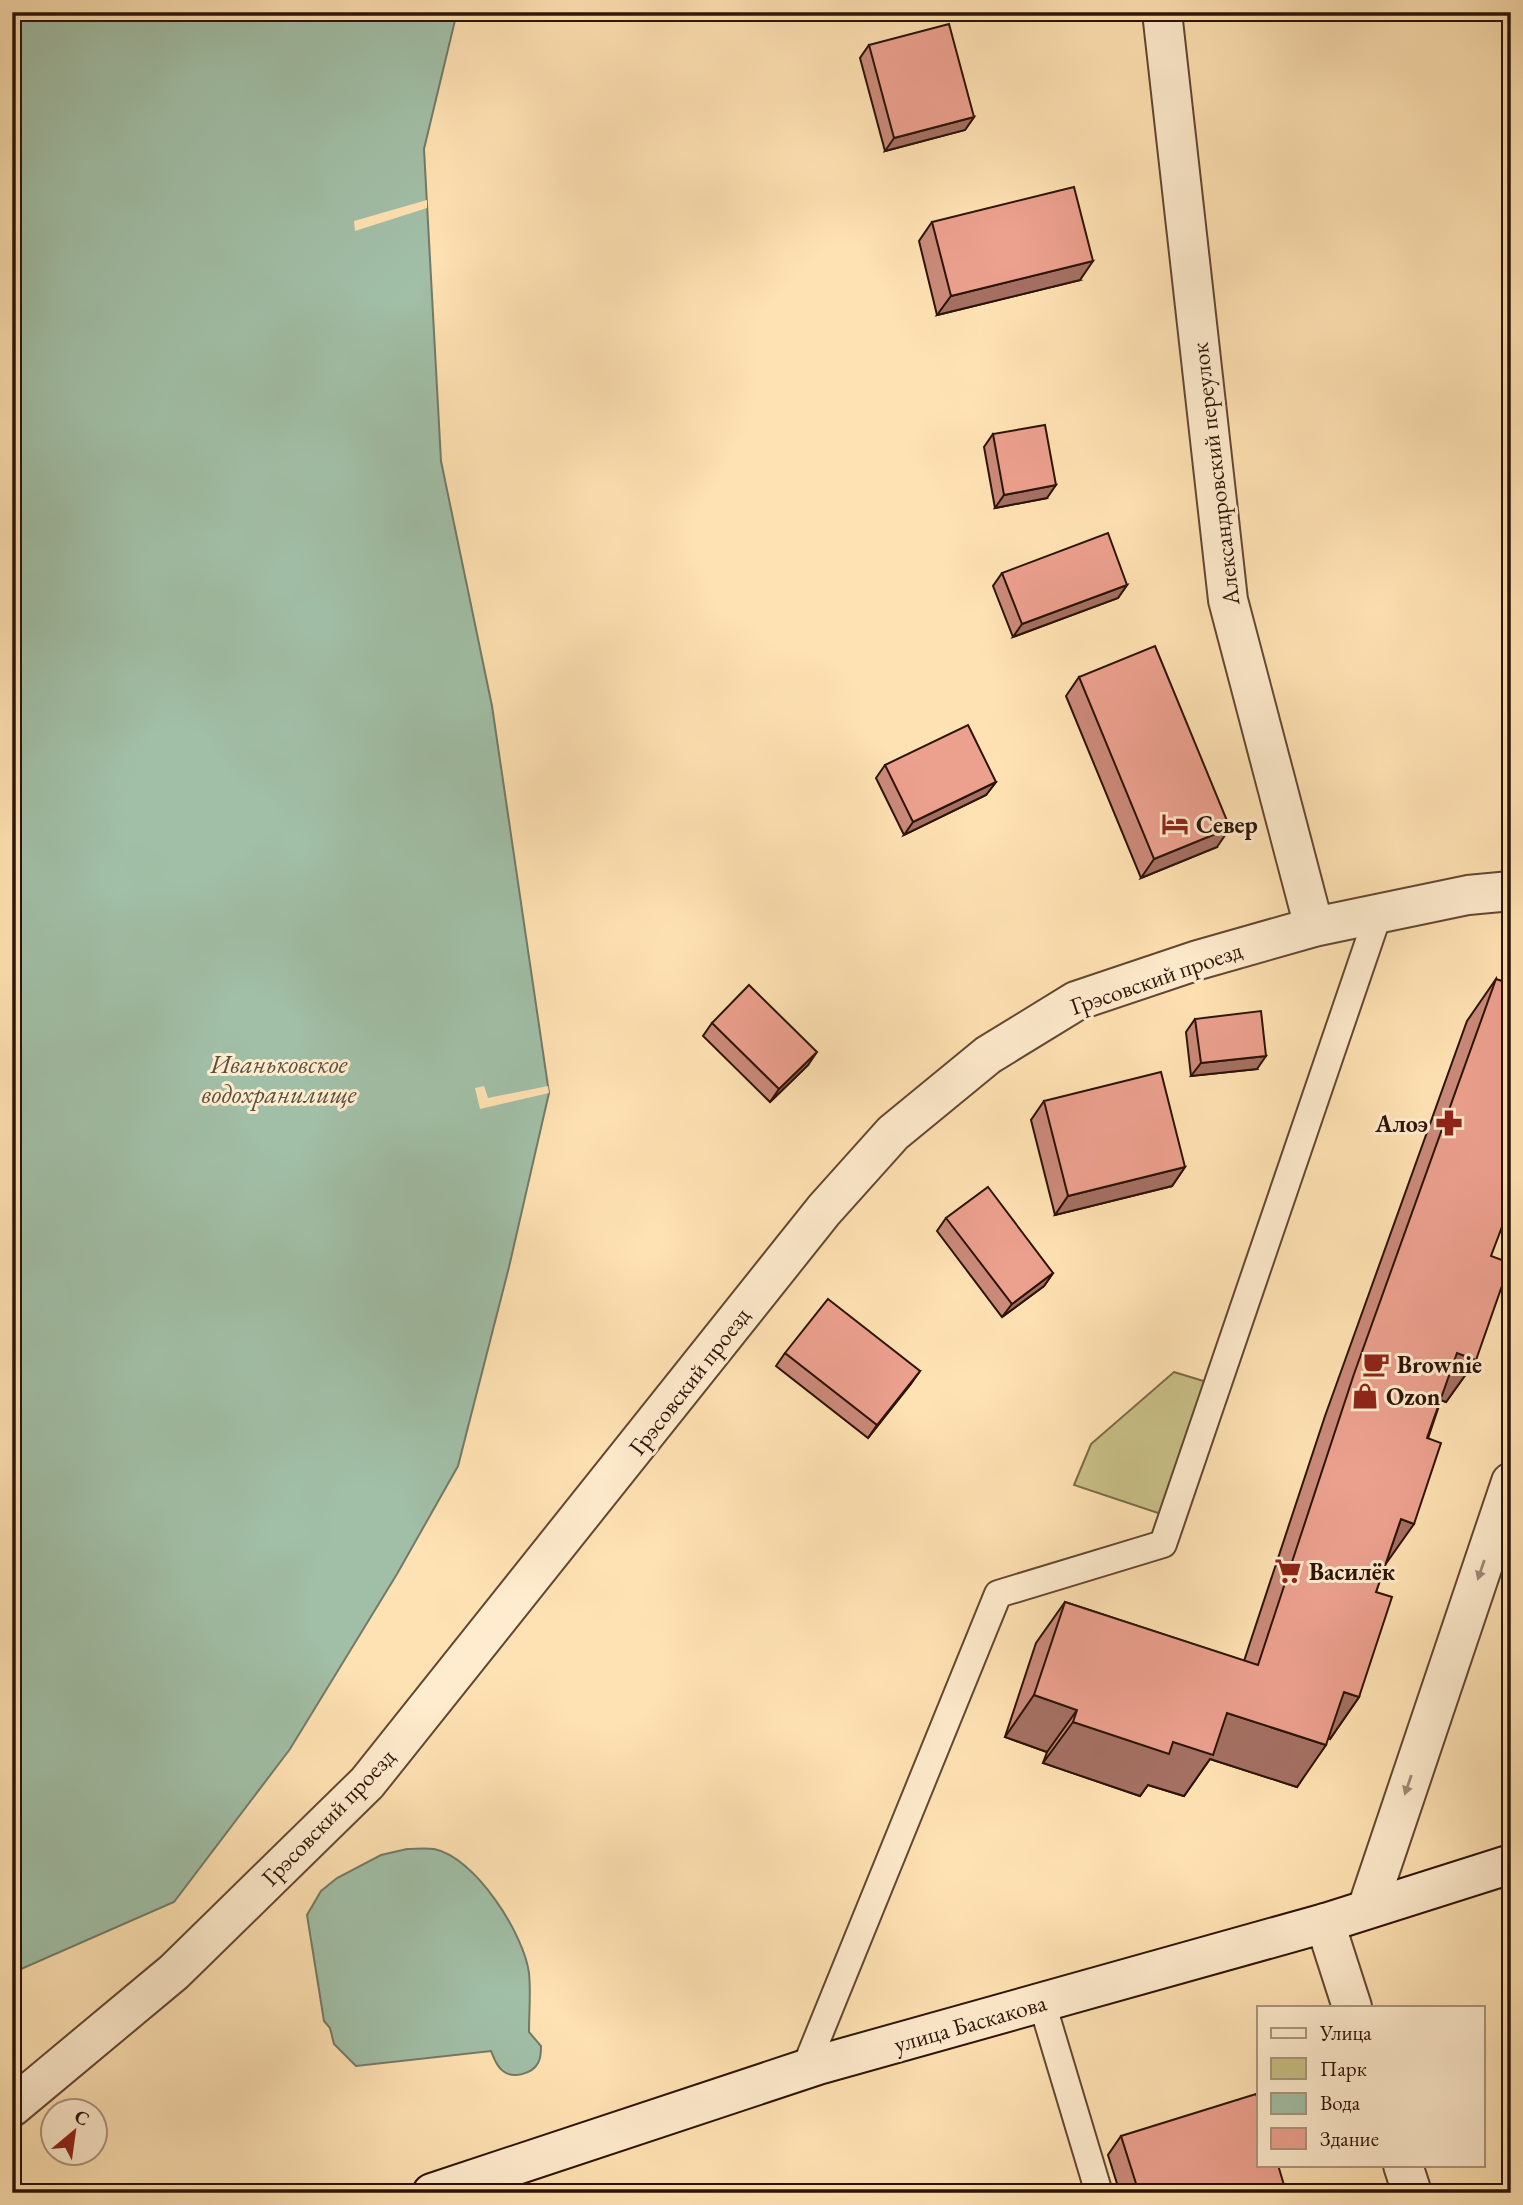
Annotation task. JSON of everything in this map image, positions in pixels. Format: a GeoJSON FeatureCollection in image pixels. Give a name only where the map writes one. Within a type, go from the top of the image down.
{"type":"FeatureCollection","features":[{"type":"Feature","properties":{"kind":"street","name":"Александровский переулок"},"geometry":{"type":"LineString","coordinates":[[1162,12],[1228,600],[1314,927]]}},
{"type":"Feature","properties":{"kind":"street","name":"Грэсовский проезд"},"geometry":{"type":"LineString","coordinates":[[12,2107],[174,1972],[367,1783],[824,1210],[893,1133],[988,1055],[1076,1001],[1198,960],[1314,927],[1468,895],[1511,891]]}},
{"type":"Feature","properties":{"kind":"street"},"geometry":{"type":"LineString","coordinates":[[1367,1909],[1511,1482]]}},
{"type":"Feature","properties":{"kind":"street","name":"улица Баскакова"},"geometry":{"type":"LineString","coordinates":[[432,2193],[804,2071],[1325,1923],[1511,1864]]}},
{"type":"Feature","properties":{"kind":"street"},"geometry":{"type":"LineString","coordinates":[[1325,1923],[1352,2006]]}},
{"type":"Feature","properties":{"kind":"street"},"geometry":{"type":"LineString","coordinates":[[1403,2166],[1412,2193]]}},
{"type":"Feature","properties":{"kind":"lane"},"geometry":{"type":"LineString","coordinates":[[804,2071],[998,1594],[1163,1544],[1378,915]]}},
{"type":"Feature","properties":{"kind":"lane"},"geometry":{"type":"LineString","coordinates":[[1042,2003],[1099,2193]]}},
{"type":"Feature","properties":{"kind":"green space"},"geometry":{"type":"Polygon","coordinates":[[[1174,1372],[1213,1384],[1167,1516],[1074,1485],[1091,1444],[1174,1372]]]}},
{"type":"Feature","properties":{"kind":"water","name":"Иваньковское водохранилище"},"geometry":{"type":"Polygon","coordinates":[[[12,12],[457,12],[424,149],[441,461],[492,706],[549,1093],[509,1267],[458,1466],[397,1574],[290,1749],[174,1902],[12,1973],[12,12]]]}},
{"type":"Feature","properties":{"kind":"water"},"geometry":{"type":"Polygon","coordinates":[[[407,1849],[434,1849],[450,1855],[481,1881],[508,1919],[518,1938],[529,1973],[529,2032],[541,2046],[539,2061],[531,2070],[517,2075],[507,2073],[499,2067],[491,2051],[356,2066],[334,2044],[330,2028],[324,2021],[307,1915],[321,1891],[337,1878],[381,1855],[407,1849]]]}},
{"type":"Feature","properties":{"kind":"pier"},"geometry":{"type":"Polygon","coordinates":[[[427,200],[427,208],[355,231],[354,221],[427,200]]]}},
{"type":"Feature","properties":{"kind":"pier"},"geometry":{"type":"Polygon","coordinates":[[[484,1086],[488,1098],[548,1086],[549,1093],[480,1109],[475,1088],[484,1086]]]}},
{"type":"Feature","properties":{"kind":"building"},"geometry":{"type":"Polygon","coordinates":[[[949,24],[974,117],[894,138],[869,45],[949,24]]]}},
{"type":"Feature","properties":{"kind":"building"},"geometry":{"type":"Polygon","coordinates":[[[1074,187],[1093,261],[951,296],[932,222],[1074,187]]]}},
{"type":"Feature","properties":{"kind":"building"},"geometry":{"type":"Polygon","coordinates":[[[1045,425],[1056,485],[1004,495],[993,434],[1045,425]]]}},
{"type":"Feature","properties":{"kind":"building"},"geometry":{"type":"Polygon","coordinates":[[[1108,533],[1127,585],[1022,624],[1002,573],[1108,533]]]}},
{"type":"Feature","properties":{"kind":"building"},"geometry":{"type":"Polygon","coordinates":[[[1155,646],[1230,828],[1154,859],[1079,677],[1155,646]]]}},
{"type":"Feature","properties":{"kind":"building"},"geometry":{"type":"Polygon","coordinates":[[[968,725],[996,782],[913,822],[885,765],[968,725]]]}},
{"type":"Feature","properties":{"kind":"building"},"geometry":{"type":"Polygon","coordinates":[[[1496,979],[1511,984],[1511,1203],[1491,1256],[1510,1263],[1476,1360],[1457,1353],[1427,1438],[1441,1443],[1414,1524],[1401,1519],[1376,1592],[1392,1597],[1359,1697],[1344,1692],[1326,1745],[1227,1713],[1213,1755],[1173,1742],[1169,1754],[1073,1722],[1077,1710],[1034,1695],[1065,1602],[1258,1665],[1354,1374],[1496,979]]]}},
{"type":"Feature","properties":{"kind":"building"},"geometry":{"type":"Polygon","coordinates":[[[749,985],[817,1052],[779,1089],[712,1023],[749,985]]]}},
{"type":"Feature","properties":{"kind":"building"},"geometry":{"type":"Polygon","coordinates":[[[1261,1011],[1266,1056],[1201,1063],[1195,1019],[1261,1011]]]}},
{"type":"Feature","properties":{"kind":"building"},"geometry":{"type":"Polygon","coordinates":[[[1161,1072],[1185,1167],[1068,1196],[1044,1101],[1161,1072]]]}},
{"type":"Feature","properties":{"kind":"building"},"geometry":{"type":"Polygon","coordinates":[[[988,1187],[1053,1273],[1012,1304],[946,1218],[988,1187]]]}},
{"type":"Feature","properties":{"kind":"building"},"geometry":{"type":"Polygon","coordinates":[[[828,1299],[920,1371],[877,1425],[785,1353],[828,1299]]]}},
{"type":"Feature","properties":{"kind":"building"},"geometry":{"type":"Polygon","coordinates":[[[1256,2094],[1257,2166],[1278,2166],[1284,2185],[1260,2193],[1139,2193],[1121,2136],[1256,2094]]]}},
{"type":"Feature","properties":{"kind":"place","name":"Север"},"geometry":{"type":"Point","coordinates":[1175,824]}},
{"type":"Feature","properties":{"kind":"place","name":"Алоэ"},"geometry":{"type":"Point","coordinates":[1449,1123]}},
{"type":"Feature","properties":{"kind":"place","name":"Brownie"},"geometry":{"type":"Point","coordinates":[1376,1364]}},
{"type":"Feature","properties":{"kind":"place","name":"Ozon"},"geometry":{"type":"Point","coordinates":[1365,1396]}},
{"type":"Feature","properties":{"kind":"place","name":"Василёк"},"geometry":{"type":"Point","coordinates":[1288,1571]}}]}
